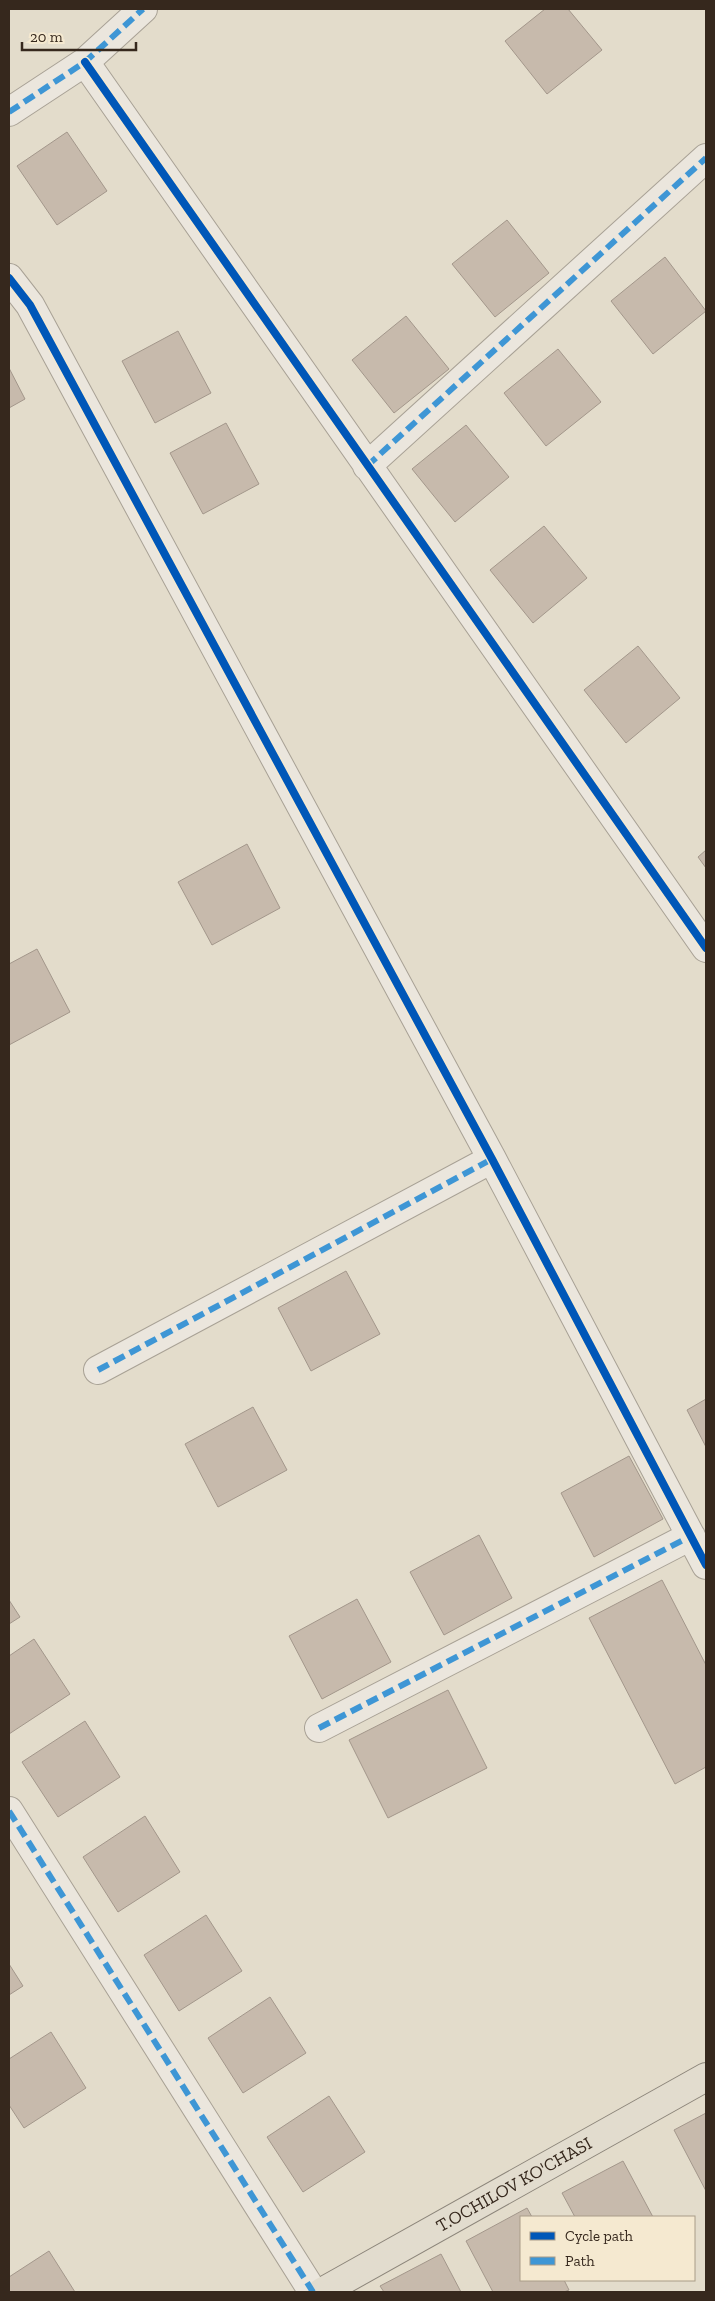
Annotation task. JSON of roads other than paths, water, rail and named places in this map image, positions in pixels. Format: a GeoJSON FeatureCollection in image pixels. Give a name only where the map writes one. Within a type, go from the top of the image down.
{"type":"FeatureCollection","features":[{"type":"Feature","properties":{"kind":"main road","name":"T.OCHILOV KO'CHASI"},"geometry":{"type":"LineString","coordinates":[[322,2292],[706,2076]]}},
{"type":"Feature","properties":{"kind":"street"},"geometry":{"type":"LineString","coordinates":[[9,112],[85,62],[143,9]]}},
{"type":"Feature","properties":{"kind":"street"},"geometry":{"type":"LineString","coordinates":[[85,62],[706,948]]}},
{"type":"Feature","properties":{"kind":"street"},"geometry":{"type":"LineString","coordinates":[[367,466],[706,158]]}},
{"type":"Feature","properties":{"kind":"street"},"geometry":{"type":"LineString","coordinates":[[9,278],[30,305],[492,1159],[706,1565]]}},
{"type":"Feature","properties":{"kind":"street"},"geometry":{"type":"LineString","coordinates":[[98,1370],[492,1159]]}},
{"type":"Feature","properties":{"kind":"street"},"geometry":{"type":"LineString","coordinates":[[319,1728],[691,1536]]}},
{"type":"Feature","properties":{"kind":"street"},"geometry":{"type":"LineString","coordinates":[[9,1811],[313,2292]]}}]}
